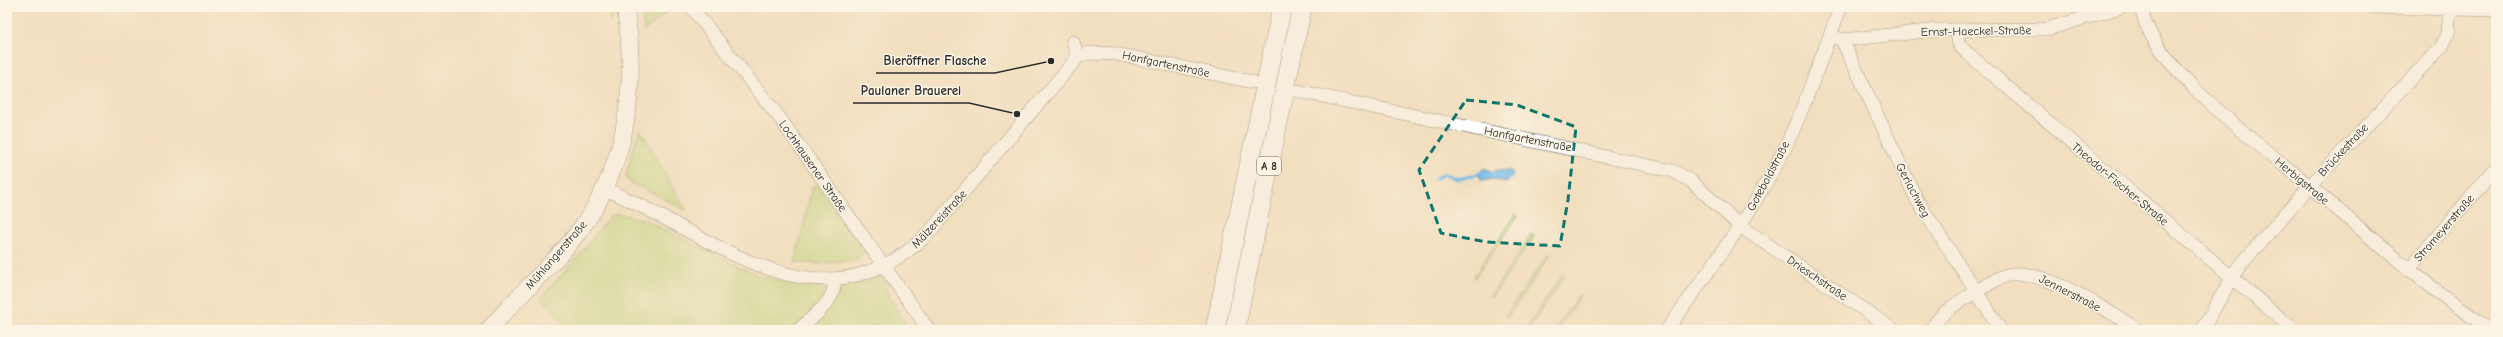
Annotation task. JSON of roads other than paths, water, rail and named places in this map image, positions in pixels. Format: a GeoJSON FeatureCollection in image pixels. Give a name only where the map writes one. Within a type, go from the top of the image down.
{"type":"FeatureCollection","features":[{"type":"Feature","properties":{"kind":"highway","name":"A 8"},"geometry":{"type":"LineString","coordinates":[[1215,330],[1282,7]]}},
{"type":"Feature","properties":{"kind":"highway","name":"A 8"},"geometry":{"type":"LineString","coordinates":[[1235,330],[1302,7]]}},
{"type":"Feature","properties":{"kind":"highway"},"geometry":{"type":"LineString","coordinates":[[1297,33],[1307,19],[1311,7]]}},
{"type":"Feature","properties":{"kind":"main road","name":"Mühlangerstraße"},"geometry":{"type":"LineString","coordinates":[[489,330],[574,238],[593,211],[604,189],[622,139],[629,103],[630,45],[625,7]]}},
{"type":"Feature","properties":{"kind":"street","name":"Lochhausener Straße"},"geometry":{"type":"LineString","coordinates":[[691,7],[779,117],[929,330]]}},
{"type":"Feature","properties":{"kind":"street","name":"Goteboldstraße"},"geometry":{"type":"LineString","coordinates":[[1667,330],[1740,226],[1778,161],[1794,127],[1841,7]]}},
{"type":"Feature","properties":{"kind":"street","name":"Ernst-Haeckel-Straße"},"geometry":{"type":"LineString","coordinates":[[1842,40],[1937,30],[2048,29],[2121,7]]}},
{"type":"Feature","properties":{"kind":"street","name":"Herbigstraße"},"geometry":{"type":"LineString","coordinates":[[2141,7],[2148,31],[2186,78],[2222,114],[2310,186],[2408,270],[2491,330]]}},
{"type":"Feature","properties":{"kind":"street"},"geometry":{"type":"LineString","coordinates":[[2373,7],[2496,10]]}},
{"type":"Feature","properties":{"kind":"street","name":"Brückestraße"},"geometry":{"type":"LineString","coordinates":[[2202,330],[2237,268],[2310,186],[2442,46],[2448,34],[2450,10]]}},
{"type":"Feature","properties":{"kind":"street","name":"Theodor-Fischer-Straße"},"geometry":{"type":"LineString","coordinates":[[1957,30],[1959,45],[1967,53],[2294,330]]}},
{"type":"Feature","properties":{"kind":"street"},"geometry":{"type":"LineString","coordinates":[[1830,34],[1842,40]]}},
{"type":"Feature","properties":{"kind":"street","name":"Gerlachweg"},"geometry":{"type":"LineString","coordinates":[[1842,40],[1917,200],[2001,330]]}},
{"type":"Feature","properties":{"kind":"street"},"geometry":{"type":"LineString","coordinates":[[1073,42],[1078,57]]}},
{"type":"Feature","properties":{"kind":"street","name":"Hanfgartenstraße"},"geometry":{"type":"LineString","coordinates":[[1078,57],[1089,53],[1116,54],[1253,82]]}},
{"type":"Feature","properties":{"kind":"street","name":"Mälzereistraße"},"geometry":{"type":"LineString","coordinates":[[604,189],[764,268],[790,277],[834,279],[853,276],[883,266],[908,252],[925,237],[1078,57]]}},
{"type":"Feature","properties":{"kind":"street","name":"Hanfgartenstraße"},"geometry":{"type":"LineString","coordinates":[[1298,91],[1673,171],[1691,181],[1740,226]]}},
{"type":"Feature","properties":{"kind":"street","name":"Stromeyerstraße"},"geometry":{"type":"LineString","coordinates":[[2408,270],[2496,168]]}},
{"type":"Feature","properties":{"kind":"street","name":"Drieschstraße"},"geometry":{"type":"LineString","coordinates":[[1740,226],[1894,330]]}},
{"type":"Feature","properties":{"kind":"street","name":"Jennerstraße"},"geometry":{"type":"LineString","coordinates":[[1931,330],[1941,315],[1997,279],[2011,274],[2039,276],[2138,330]]}},
{"type":"Feature","properties":{"kind":"street"},"geometry":{"type":"LineString","coordinates":[[799,330],[830,300],[835,287],[834,279]]}},
{"type":"Feature","properties":{"kind":"water"},"geometry":{"type":"Polygon","coordinates":[[[1484,168],[1494,172],[1496,170],[1510,171],[1514,174],[1507,182],[1493,179],[1482,181],[1478,174],[1484,168]]]}},
{"type":"Feature","properties":{"kind":"waterway"},"geometry":{"type":"LineString","coordinates":[[1436,178],[1445,174],[1459,179],[1478,174]]}},
{"type":"Feature","properties":{"kind":"place","name":"Bieröffner Flasche"},"geometry":{"type":"Point","coordinates":[1051,61]}},
{"type":"Feature","properties":{"kind":"place","name":"Paulaner Brauerei"},"geometry":{"type":"Point","coordinates":[1017,114]}}]}
